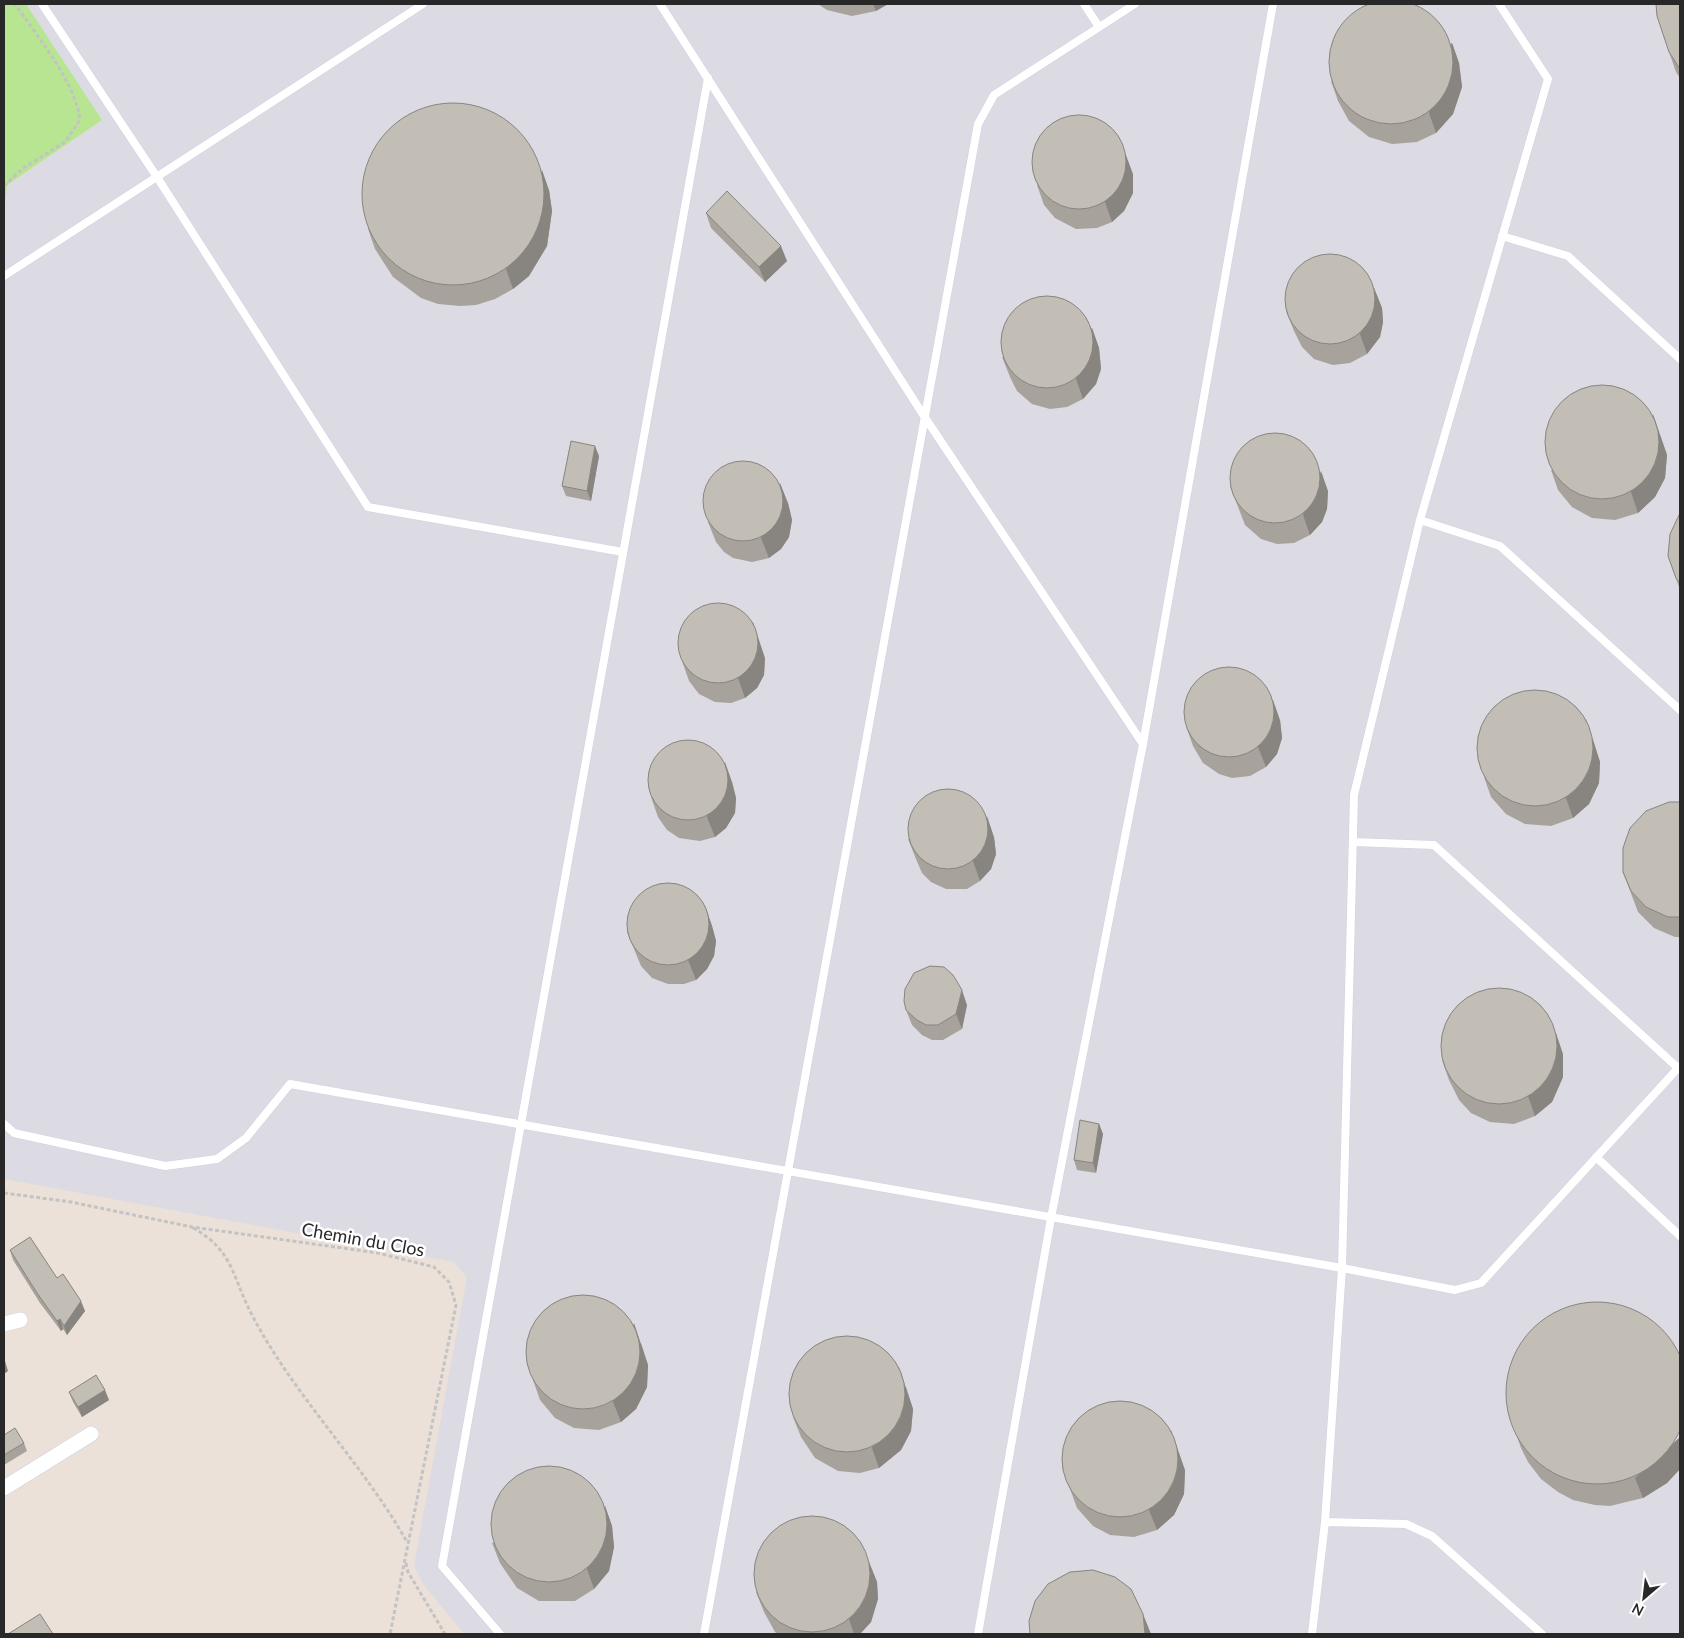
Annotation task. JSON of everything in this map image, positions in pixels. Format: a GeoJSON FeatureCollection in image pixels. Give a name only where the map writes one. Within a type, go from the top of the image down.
{"type":"FeatureCollection","features":[{"type":"Feature","properties":{"kind":"street"},"geometry":{"type":"LineString","coordinates":[[4,1324],[20,1320]]}},
{"type":"Feature","properties":{"kind":"street"},"geometry":{"type":"LineString","coordinates":[[4,1488],[91,1434]]}},
{"type":"Feature","properties":{"kind":"lane"},"geometry":{"type":"LineString","coordinates":[[42,4],[157,177],[368,507],[623,552]]}},
{"type":"Feature","properties":{"kind":"lane"},"geometry":{"type":"LineString","coordinates":[[4,276],[423,4]]}},
{"type":"Feature","properties":{"kind":"lane"},"geometry":{"type":"LineString","coordinates":[[660,4],[924,416],[1143,744]]}},
{"type":"Feature","properties":{"kind":"lane"},"geometry":{"type":"LineString","coordinates":[[1084,4],[1100,27]]}},
{"type":"Feature","properties":{"kind":"lane"},"geometry":{"type":"LineString","coordinates":[[704,1634],[978,124],[994,95],[1135,4]]}},
{"type":"Feature","properties":{"kind":"lane"},"geometry":{"type":"LineString","coordinates":[[978,1634],[1051,1218],[1143,744],[1273,4]]}},
{"type":"Feature","properties":{"kind":"lane"},"geometry":{"type":"LineString","coordinates":[[1312,1634],[1325,1522],[1342,1268],[1354,796],[1420,520],[1548,79],[1499,4]]}},
{"type":"Feature","properties":{"kind":"lane"},"geometry":{"type":"LineString","coordinates":[[500,1634],[442,1566],[708,78]]}},
{"type":"Feature","properties":{"kind":"lane"},"geometry":{"type":"LineString","coordinates":[[1502,236],[1568,256],[1680,359]]}},
{"type":"Feature","properties":{"kind":"lane"},"geometry":{"type":"LineString","coordinates":[[1420,520],[1500,546],[1680,710]]}},
{"type":"Feature","properties":{"kind":"lane"},"geometry":{"type":"LineString","coordinates":[[4,1124],[14,1133],[165,1166],[217,1160],[246,1138],[290,1084],[521,1126],[1342,1268],[1455,1290],[1481,1283],[1679,1067],[1434,845],[1353,842]]}},
{"type":"Feature","properties":{"kind":"lane"},"geometry":{"type":"LineString","coordinates":[[1596,1157],[1680,1236]]}},
{"type":"Feature","properties":{"kind":"lane"},"geometry":{"type":"LineString","coordinates":[[1325,1522],[1406,1524],[1432,1536],[1542,1634]]}},
{"type":"Feature","properties":{"kind":"path"},"geometry":{"type":"LineString","coordinates":[[4,186],[22,169],[65,142],[80,120],[78,103],[69,86],[15,4]]}},
{"type":"Feature","properties":{"kind":"path","name":"Chemin du Clos"},"geometry":{"type":"LineString","coordinates":[[4,1193],[71,1202],[192,1227],[378,1253],[434,1267],[449,1282],[456,1305],[390,1634]]}},
{"type":"Feature","properties":{"kind":"path"},"geometry":{"type":"LineString","coordinates":[[192,1227],[212,1238],[228,1260],[252,1314],[283,1364],[389,1510],[407,1543]]}},
{"type":"Feature","properties":{"kind":"path"},"geometry":{"type":"LineString","coordinates":[[405,1560],[408,1572],[445,1634]]}},
{"type":"Feature","properties":{"kind":"shaded area"},"geometry":{"type":"Polygon","coordinates":[[[26,4],[1680,4],[1680,1634],[464,1634],[423,1584],[414,1565],[467,1277],[453,1262],[4,1179],[4,215],[7,185],[102,120],[26,4]]]}},
{"type":"Feature","properties":{"kind":"green space"},"geometry":{"type":"Polygon","coordinates":[[[4,4],[26,4],[102,120],[7,185],[4,216],[4,4]]]}},
{"type":"Feature","properties":{"kind":"building"},"geometry":{"type":"Polygon","coordinates":[[[1391,0],[1415,5],[1426,10],[1435,18],[1443,27],[1448,38],[1453,62],[1448,86],[1443,97],[1435,106],[1426,114],[1415,119],[1391,124],[1367,119],[1356,114],[1347,106],[1339,97],[1334,86],[1329,62],[1334,38],[1339,27],[1347,18],[1356,10],[1367,5],[1391,0]]]}},
{"type":"Feature","properties":{"kind":"building"},"geometry":{"type":"Polygon","coordinates":[[[1656,4],[1680,4],[1680,69],[1669,52],[1657,16],[1656,4]]]}},
{"type":"Feature","properties":{"kind":"building"},"geometry":{"type":"Polygon","coordinates":[[[462,103],[488,110],[504,118],[523,136],[537,159],[544,185],[544,203],[537,229],[529,245],[511,264],[504,270],[479,281],[462,285],[444,285],[418,278],[402,270],[377,245],[369,229],[364,212],[362,185],[369,159],[377,143],[402,118],[418,110],[435,105],[462,103]]]}},
{"type":"Feature","properties":{"kind":"building"},"geometry":{"type":"Polygon","coordinates":[[[1079,115],[1097,118],[1112,129],[1123,144],[1126,162],[1123,180],[1112,195],[1097,206],[1079,209],[1061,206],[1046,195],[1035,180],[1032,162],[1035,144],[1046,129],[1061,118],[1079,115]]]}},
{"type":"Feature","properties":{"kind":"building"},"geometry":{"type":"Polygon","coordinates":[[[727,191],[781,246],[759,267],[706,213],[727,191]]]}},
{"type":"Feature","properties":{"kind":"building"},"geometry":{"type":"Polygon","coordinates":[[[1330,254],[1347,257],[1362,267],[1372,282],[1375,299],[1372,316],[1362,331],[1347,341],[1330,344],[1313,341],[1298,331],[1288,316],[1285,299],[1288,282],[1298,267],[1313,257],[1330,254]]]}},
{"type":"Feature","properties":{"kind":"building"},"geometry":{"type":"Polygon","coordinates":[[[1047,296],[1065,299],[1080,309],[1090,324],[1093,342],[1090,360],[1080,375],[1065,385],[1047,388],[1029,385],[1014,375],[1004,360],[1001,342],[1004,324],[1014,309],[1029,299],[1047,296]]]}},
{"type":"Feature","properties":{"kind":"building"},"geometry":{"type":"Polygon","coordinates":[[[1602,385],[1624,389],[1643,401],[1655,420],[1659,442],[1655,464],[1643,483],[1624,495],[1602,499],[1580,495],[1561,483],[1549,464],[1545,442],[1549,420],[1561,401],[1580,389],[1602,385]]]}},
{"type":"Feature","properties":{"kind":"building"},"geometry":{"type":"Polygon","coordinates":[[[1275,433],[1292,436],[1307,446],[1317,461],[1320,478],[1317,495],[1307,510],[1292,520],[1275,523],[1258,520],[1243,510],[1233,495],[1230,478],[1233,461],[1243,446],[1258,436],[1275,433]]]}},
{"type":"Feature","properties":{"kind":"building"},"geometry":{"type":"Polygon","coordinates":[[[571,441],[595,446],[587,491],[562,486],[571,441]]]}},
{"type":"Feature","properties":{"kind":"building"},"geometry":{"type":"Polygon","coordinates":[[[735,461],[751,461],[772,472],[783,493],[783,509],[772,530],[751,541],[735,541],[721,535],[709,523],[703,509],[703,493],[709,479],[721,467],[735,461]]]}},
{"type":"Feature","properties":{"kind":"building"},"geometry":{"type":"Polygon","coordinates":[[[1680,513],[1680,583],[1676,578],[1668,556],[1670,534],[1680,513]]]}},
{"type":"Feature","properties":{"kind":"building"},"geometry":{"type":"Polygon","coordinates":[[[718,603],[733,606],[746,615],[755,628],[758,643],[755,658],[746,671],[733,680],[718,683],[703,680],[690,671],[681,658],[678,643],[681,628],[690,615],[703,606],[718,603]]]}},
{"type":"Feature","properties":{"kind":"building"},"geometry":{"type":"Polygon","coordinates":[[[1229,667],[1246,670],[1261,680],[1271,695],[1274,712],[1271,729],[1261,744],[1246,754],[1229,757],[1212,754],[1197,744],[1187,729],[1184,712],[1187,695],[1197,680],[1212,670],[1229,667]]]}},
{"type":"Feature","properties":{"kind":"building"},"geometry":{"type":"Polygon","coordinates":[[[1535,690],[1557,695],[1576,707],[1588,726],[1593,748],[1588,770],[1576,789],[1557,801],[1535,806],[1513,801],[1494,789],[1482,770],[1477,748],[1482,726],[1494,707],[1513,695],[1535,690]]]}},
{"type":"Feature","properties":{"kind":"building"},"geometry":{"type":"Polygon","coordinates":[[[680,740],[696,740],[717,751],[728,772],[728,788],[717,809],[696,820],[680,820],[666,814],[654,802],[648,788],[648,772],[654,758],[666,746],[680,740]]]}},
{"type":"Feature","properties":{"kind":"building"},"geometry":{"type":"Polygon","coordinates":[[[940,789],[956,789],[977,800],[988,821],[988,837],[977,858],[956,869],[940,869],[926,863],[914,851],[908,837],[908,821],[914,807],[926,795],[940,789]]]}},
{"type":"Feature","properties":{"kind":"building"},"geometry":{"type":"Polygon","coordinates":[[[1669,802],[1680,802],[1680,917],[1668,917],[1646,907],[1631,891],[1623,872],[1623,848],[1630,828],[1646,811],[1669,802]]]}},
{"type":"Feature","properties":{"kind":"building"},"geometry":{"type":"Polygon","coordinates":[[[668,883],[691,890],[697,895],[702,901],[709,924],[702,947],[697,953],[691,958],[668,965],[645,958],[639,953],[634,947],[627,924],[634,901],[639,895],[645,890],[668,883]]]}},
{"type":"Feature","properties":{"kind":"building"},"geometry":{"type":"Polygon","coordinates":[[[930,966],[944,967],[953,975],[962,990],[956,1014],[938,1025],[926,1025],[917,1020],[906,1010],[904,1001],[905,989],[914,973],[930,966]]]}},
{"type":"Feature","properties":{"kind":"building"},"geometry":{"type":"Polygon","coordinates":[[[1499,988],[1521,993],[1540,1005],[1552,1024],[1557,1046],[1552,1068],[1540,1087],[1521,1099],[1499,1104],[1477,1099],[1458,1087],[1446,1068],[1441,1046],[1446,1024],[1458,1005],[1477,993],[1499,988]]]}},
{"type":"Feature","properties":{"kind":"building"},"geometry":{"type":"Polygon","coordinates":[[[1080,1120],[1099,1124],[1093,1163],[1074,1160],[1080,1120]]]}},
{"type":"Feature","properties":{"kind":"building"},"geometry":{"type":"Polygon","coordinates":[[[30,1237],[57,1278],[63,1274],[81,1301],[64,1326],[60,1319],[57,1321],[37,1293],[10,1250],[30,1237]]]}},
{"type":"Feature","properties":{"kind":"building"},"geometry":{"type":"Polygon","coordinates":[[[583,1295],[605,1299],[624,1311],[636,1330],[640,1352],[636,1374],[624,1393],[605,1405],[583,1409],[561,1405],[542,1393],[530,1374],[526,1352],[530,1330],[542,1311],[561,1299],[583,1295]]]}},
{"type":"Feature","properties":{"kind":"building"},"geometry":{"type":"Polygon","coordinates":[[[1597,1302],[1615,1304],[1632,1309],[1661,1329],[1681,1358],[1686,1375],[1688,1393],[1686,1411],[1681,1428],[1661,1457],[1632,1477],[1615,1482],[1597,1484],[1579,1482],[1562,1477],[1533,1457],[1513,1428],[1508,1411],[1506,1393],[1508,1375],[1513,1358],[1533,1329],[1562,1309],[1579,1304],[1597,1302]]]}},
{"type":"Feature","properties":{"kind":"building"},"geometry":{"type":"Polygon","coordinates":[[[847,1336],[869,1341],[888,1353],[900,1372],[905,1394],[900,1416],[888,1435],[869,1447],[847,1452],[825,1447],[806,1435],[794,1416],[789,1394],[794,1372],[806,1353],[825,1341],[847,1336]]]}},
{"type":"Feature","properties":{"kind":"building"},"geometry":{"type":"Polygon","coordinates":[[[96,1375],[105,1390],[78,1407],[69,1392],[96,1375]]]}},
{"type":"Feature","properties":{"kind":"building"},"geometry":{"type":"Polygon","coordinates":[[[1120,1401],[1142,1406],[1161,1418],[1173,1437],[1178,1459],[1173,1481],[1161,1500],[1142,1512],[1120,1517],[1098,1512],[1079,1500],[1067,1481],[1062,1459],[1067,1437],[1079,1418],[1098,1406],[1120,1401]]]}},
{"type":"Feature","properties":{"kind":"building"},"geometry":{"type":"Polygon","coordinates":[[[15,1428],[24,1443],[4,1455],[4,1435],[15,1428]]]}},
{"type":"Feature","properties":{"kind":"building"},"geometry":{"type":"Polygon","coordinates":[[[549,1466],[571,1470],[590,1483],[603,1502],[607,1524],[603,1546],[590,1565],[571,1578],[549,1582],[527,1578],[508,1565],[495,1546],[491,1524],[495,1502],[508,1483],[527,1470],[549,1466]]]}},
{"type":"Feature","properties":{"kind":"building"},"geometry":{"type":"Polygon","coordinates":[[[812,1516],[834,1521],[853,1533],[865,1552],[870,1574],[865,1596],[853,1615],[834,1627],[812,1632],[790,1627],[771,1615],[759,1596],[754,1574],[759,1552],[771,1533],[790,1521],[812,1516]]]}},
{"type":"Feature","properties":{"kind":"building"},"geometry":{"type":"Polygon","coordinates":[[[1093,1570],[1115,1577],[1131,1589],[1143,1614],[1145,1634],[1030,1634],[1029,1621],[1035,1601],[1048,1584],[1070,1572],[1093,1570]]]}},
{"type":"Feature","properties":{"kind":"building"},"geometry":{"type":"Polygon","coordinates":[[[40,1614],[53,1634],[8,1634],[40,1614]]]}}]}
